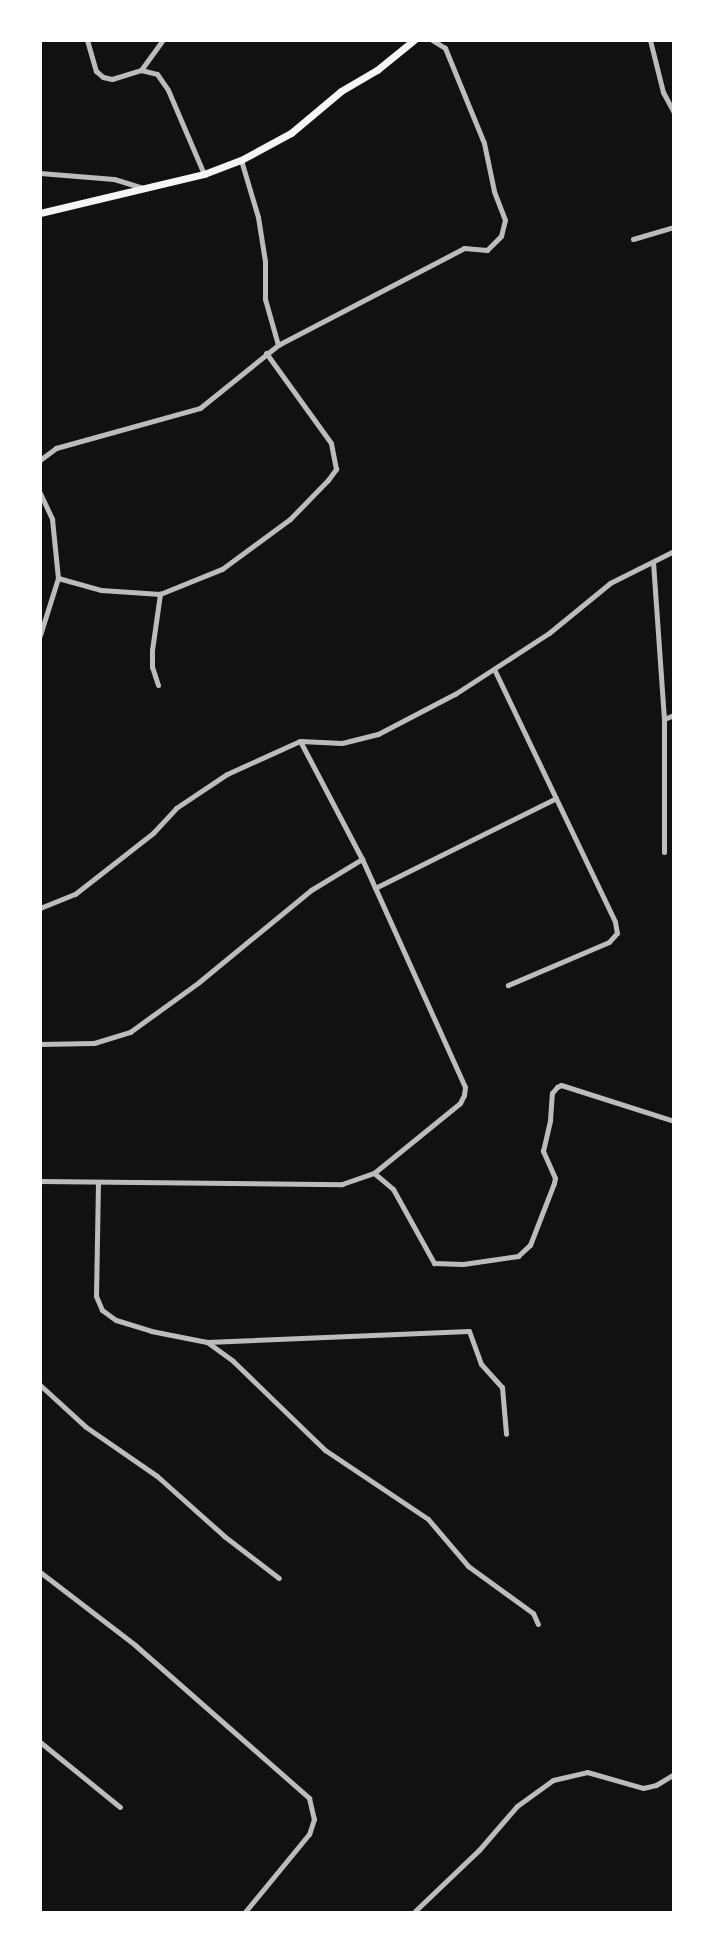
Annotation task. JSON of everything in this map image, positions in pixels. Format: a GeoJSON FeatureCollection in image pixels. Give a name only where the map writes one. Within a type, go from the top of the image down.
{"type":"FeatureCollection","features":[{"type":"Feature","properties":{"kind":"main road"},"geometry":{"type":"LineString","coordinates":[[40,213],[204,174],[241,160],[291,133],[341,91],[377,71],[414,40]]}},
{"type":"Feature","properties":{"kind":"street"},"geometry":{"type":"LineString","coordinates":[[87,40],[96,71],[103,78],[112,79],[141,70],[157,74],[168,90],[204,174]]}},
{"type":"Feature","properties":{"kind":"street"},"geometry":{"type":"LineString","coordinates":[[141,70],[163,40]]}},
{"type":"Feature","properties":{"kind":"street"},"geometry":{"type":"LineString","coordinates":[[40,460],[56,448],[200,408],[278,345],[464,248],[487,250],[501,236],[505,220],[494,191],[484,143],[445,48],[432,40]]}},
{"type":"Feature","properties":{"kind":"street"},"geometry":{"type":"LineString","coordinates":[[650,40],[663,92],[674,113]]}},
{"type":"Feature","properties":{"kind":"street"},"geometry":{"type":"LineString","coordinates":[[241,160],[261,228],[265,261],[265,299],[278,345]]}},
{"type":"Feature","properties":{"kind":"street"},"geometry":{"type":"LineString","coordinates":[[40,173],[66,178],[101,177],[144,188]]}},
{"type":"Feature","properties":{"kind":"street"},"geometry":{"type":"LineString","coordinates":[[633,239],[674,227]]}},
{"type":"Feature","properties":{"kind":"street"},"geometry":{"type":"LineString","coordinates":[[58,578],[101,590],[160,594],[222,569],[290,519],[336,469],[335,455],[324,430],[266,353]]}},
{"type":"Feature","properties":{"kind":"street"},"geometry":{"type":"LineString","coordinates":[[40,493],[52,519],[58,578],[40,635]]}},
{"type":"Feature","properties":{"kind":"street"},"geometry":{"type":"LineString","coordinates":[[40,908],[75,894],[153,833],[176,808],[227,774],[300,741],[342,743],[378,734],[455,694],[549,632],[610,583],[674,551]]}},
{"type":"Feature","properties":{"kind":"street"},"geometry":{"type":"LineString","coordinates":[[653,562],[664,719],[664,852]]}},
{"type":"Feature","properties":{"kind":"street"},"geometry":{"type":"LineString","coordinates":[[158,685],[152,667],[152,650],[160,594]]}},
{"type":"Feature","properties":{"kind":"street"},"geometry":{"type":"LineString","coordinates":[[494,669],[617,933],[609,943],[508,985]]}},
{"type":"Feature","properties":{"kind":"street"},"geometry":{"type":"LineString","coordinates":[[664,719],[674,715]]}},
{"type":"Feature","properties":{"kind":"street"},"geometry":{"type":"LineString","coordinates":[[40,1181],[342,1184],[374,1173],[460,1103],[465,1087],[362,859],[300,741]]}},
{"type":"Feature","properties":{"kind":"street"},"geometry":{"type":"LineString","coordinates":[[375,888],[556,798]]}},
{"type":"Feature","properties":{"kind":"street"},"geometry":{"type":"LineString","coordinates":[[40,1044],[94,1043],[130,1032],[199,982],[311,890],[362,859]]}},
{"type":"Feature","properties":{"kind":"street"},"geometry":{"type":"LineString","coordinates":[[374,1173],[393,1189],[434,1263],[463,1264],[518,1256],[530,1245],[554,1184],[555,1178],[543,1151],[550,1121],[552,1093],[556,1087],[561,1085],[674,1121]]}},
{"type":"Feature","properties":{"kind":"street"},"geometry":{"type":"LineString","coordinates":[[98,1182],[96,1296],[102,1310],[116,1320],[151,1331],[207,1342],[469,1331],[481,1364],[502,1387],[506,1434]]}},
{"type":"Feature","properties":{"kind":"street"},"geometry":{"type":"LineString","coordinates":[[207,1342],[233,1361],[325,1450],[428,1520],[468,1566],[533,1613],[538,1624]]}},
{"type":"Feature","properties":{"kind":"street"},"geometry":{"type":"LineString","coordinates":[[40,1384],[86,1427],[157,1475],[224,1536],[279,1578]]}},
{"type":"Feature","properties":{"kind":"street"},"geometry":{"type":"LineString","coordinates":[[40,1572],[135,1645],[309,1798],[314,1818],[309,1834],[244,1913]]}},
{"type":"Feature","properties":{"kind":"street"},"geometry":{"type":"LineString","coordinates":[[40,1742],[120,1807]]}},
{"type":"Feature","properties":{"kind":"street"},"geometry":{"type":"LineString","coordinates":[[413,1913],[479,1850],[517,1807],[553,1780],[587,1772],[643,1788],[674,1774]]}}]}
